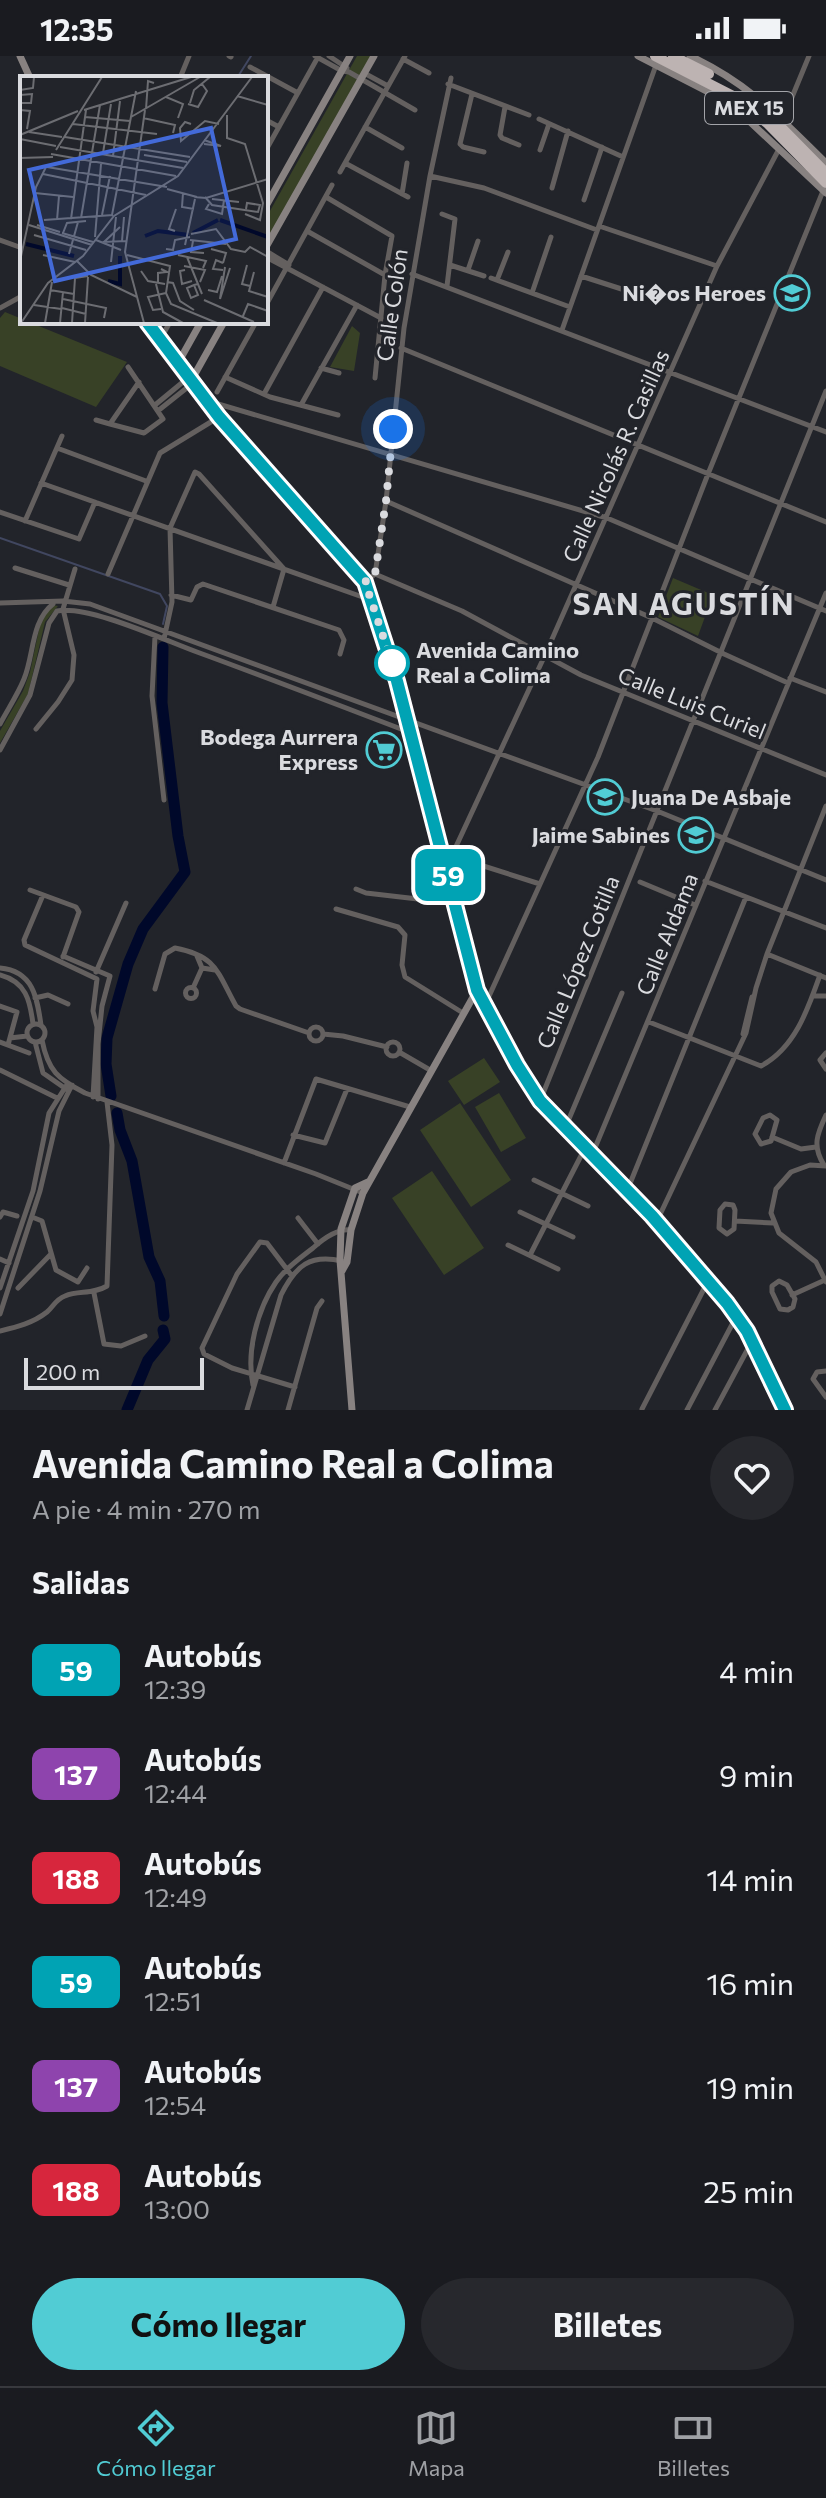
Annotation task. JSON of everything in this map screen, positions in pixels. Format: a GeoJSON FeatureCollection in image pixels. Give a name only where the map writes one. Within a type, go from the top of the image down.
{"type":"FeatureCollection","features":[{"type":"Feature","properties":{"kind":"highway","name":"MEX 15"},"geometry":{"type":"LineString","coordinates":[[673,56],[736,90],[771,117],[826,173]]}},
{"type":"Feature","properties":{"kind":"highway","name":"MEX 15"},"geometry":{"type":"LineString","coordinates":[[655,60],[735,97],[767,123],[825,188]]}},
{"type":"Feature","properties":{"kind":"street"},"geometry":{"type":"LineString","coordinates":[[20,56],[29,76]]}},
{"type":"Feature","properties":{"kind":"street"},"geometry":{"type":"LineString","coordinates":[[182,76],[189,56]]}},
{"type":"Feature","properties":{"kind":"street"},"geometry":{"type":"LineString","coordinates":[[329,56],[345,69]]}},
{"type":"Feature","properties":{"kind":"street"},"geometry":{"type":"LineString","coordinates":[[268,203],[350,56]]}},
{"type":"Feature","properties":{"kind":"street"},"geometry":{"type":"LineString","coordinates":[[268,245],[374,56]]}},
{"type":"Feature","properties":{"kind":"street"},"geometry":{"type":"LineString","coordinates":[[484,1006],[586,785],[825,188],[747,119],[716,96],[655,60],[638,56]]}},
{"type":"Feature","properties":{"kind":"street"},"geometry":{"type":"LineString","coordinates":[[690,56],[729,75],[783,119],[826,163]]}},
{"type":"Feature","properties":{"kind":"street"},"geometry":{"type":"LineString","coordinates":[[783,119],[809,56]]}},
{"type":"Feature","properties":{"kind":"street"},"geometry":{"type":"LineString","coordinates":[[268,146],[317,57],[388,86]]}},
{"type":"Feature","properties":{"kind":"street"},"geometry":{"type":"LineString","coordinates":[[340,172],[404,57],[429,73]]}},
{"type":"Feature","properties":{"kind":"street"},"geometry":{"type":"LineString","coordinates":[[562,330],[655,60]]}},
{"type":"Feature","properties":{"kind":"street"},"geometry":{"type":"LineString","coordinates":[[250,67],[267,76]]}},
{"type":"Feature","properties":{"kind":"street"},"geometry":{"type":"LineString","coordinates":[[363,76],[384,93],[415,110]]}},
{"type":"Feature","properties":{"kind":"street"},"geometry":{"type":"LineString","coordinates":[[268,77],[298,93]]}},
{"type":"Feature","properties":{"kind":"street","name":"Calle Colón"},"geometry":{"type":"LineString","coordinates":[[375,574],[412,274],[449,81],[472,94]]}},
{"type":"Feature","properties":{"kind":"street"},"geometry":{"type":"LineString","coordinates":[[484,152],[460,144],[472,94],[529,115]]}},
{"type":"Feature","properties":{"kind":"street"},"geometry":{"type":"LineString","coordinates":[[505,107],[500,135],[519,145]]}},
{"type":"Feature","properties":{"kind":"street"},"geometry":{"type":"LineString","coordinates":[[539,119],[623,157]]}},
{"type":"Feature","properties":{"kind":"street"},"geometry":{"type":"LineString","coordinates":[[268,121],[279,127]]}},
{"type":"Feature","properties":{"kind":"street"},"geometry":{"type":"LineString","coordinates":[[540,150],[549,124]]}},
{"type":"Feature","properties":{"kind":"street"},"geometry":{"type":"LineString","coordinates":[[365,127],[402,148]]}},
{"type":"Feature","properties":{"kind":"street"},"geometry":{"type":"LineString","coordinates":[[552,188],[568,131]]}},
{"type":"Feature","properties":{"kind":"street"},"geometry":{"type":"LineString","coordinates":[[584,200],[602,147]]}},
{"type":"Feature","properties":{"kind":"street","name":"Calle Nicolás R. Casillas"},"geometry":{"type":"LineString","coordinates":[[446,868],[607,518],[717,266],[779,148]]}},
{"type":"Feature","properties":{"kind":"street"},"geometry":{"type":"LineString","coordinates":[[345,163],[405,196],[407,163]]}},
{"type":"Feature","properties":{"kind":"street"},"geometry":{"type":"LineString","coordinates":[[430,176],[484,188],[717,266]]}},
{"type":"Feature","properties":{"kind":"street"},"geometry":{"type":"LineString","coordinates":[[268,302],[332,185]]}},
{"type":"Feature","properties":{"kind":"street"},"geometry":{"type":"LineString","coordinates":[[326,197],[392,236],[375,378]]}},
{"type":"Feature","properties":{"kind":"street"},"geometry":{"type":"LineString","coordinates":[[442,214],[455,219],[447,286]]}},
{"type":"Feature","properties":{"kind":"street"},"geometry":{"type":"LineString","coordinates":[[307,231],[385,275]]}},
{"type":"Feature","properties":{"kind":"street"},"geometry":{"type":"LineString","coordinates":[[532,293],[551,237]]}},
{"type":"Feature","properties":{"kind":"street"},"geometry":{"type":"LineString","coordinates":[[0,240],[20,247]]}},
{"type":"Feature","properties":{"kind":"street"},"geometry":{"type":"LineString","coordinates":[[468,270],[478,241]]}},
{"type":"Feature","properties":{"kind":"street"},"geometry":{"type":"LineString","coordinates":[[268,251],[289,267]]}},
{"type":"Feature","properties":{"kind":"street"},"geometry":{"type":"LineString","coordinates":[[491,278],[508,252]]}},
{"type":"Feature","properties":{"kind":"street"},"geometry":{"type":"LineString","coordinates":[[268,258],[381,318]]}},
{"type":"Feature","properties":{"kind":"street"},"geometry":{"type":"LineString","coordinates":[[450,265],[570,307]]}},
{"type":"Feature","properties":{"kind":"street"},"geometry":{"type":"LineString","coordinates":[[412,274],[826,432]]}},
{"type":"Feature","properties":{"kind":"street"},"geometry":{"type":"LineString","coordinates":[[581,276],[634,293]]}},
{"type":"Feature","properties":{"kind":"street"},"geometry":{"type":"LineString","coordinates":[[264,394],[323,287]]}},
{"type":"Feature","properties":{"kind":"street"},"geometry":{"type":"LineString","coordinates":[[0,308],[20,297]]}},
{"type":"Feature","properties":{"kind":"street"},"geometry":{"type":"LineString","coordinates":[[301,405],[357,305]]}},
{"type":"Feature","properties":{"kind":"street"},"geometry":{"type":"LineString","coordinates":[[149,324],[219,417],[365,582],[406,720],[477,990],[517,1065],[540,1101],[657,1221],[708,1280],[736,1317],[785,1410]]}},
{"type":"Feature","properties":{"kind":"street"},"geometry":{"type":"LineString","coordinates":[[165,331],[169,324]]}},
{"type":"Feature","properties":{"kind":"street"},"geometry":{"type":"LineString","coordinates":[[178,363],[200,324]]}},
{"type":"Feature","properties":{"kind":"street"},"geometry":{"type":"LineString","coordinates":[[157,408],[191,380],[223,324]]}},
{"type":"Feature","properties":{"kind":"street"},"geometry":{"type":"LineString","coordinates":[[217,392],[255,324]]}},
{"type":"Feature","properties":{"kind":"street"},"geometry":{"type":"LineString","coordinates":[[401,348],[826,522]]}},
{"type":"Feature","properties":{"kind":"street"},"geometry":{"type":"LineString","coordinates":[[96,420],[146,433],[163,420],[128,367]]}},
{"type":"Feature","properties":{"kind":"street"},"geometry":{"type":"LineString","coordinates":[[321,368],[339,373]]}},
{"type":"Feature","properties":{"kind":"street"},"geometry":{"type":"LineString","coordinates":[[225,377],[264,394],[338,415]]}},
{"type":"Feature","properties":{"kind":"street"},"geometry":{"type":"LineString","coordinates":[[110,424],[139,382]]}},
{"type":"Feature","properties":{"kind":"street","name":"Calle López Cotilla"},"geometry":{"type":"LineString","coordinates":[[540,1101],[826,391]]}},
{"type":"Feature","properties":{"kind":"street"},"geometry":{"type":"LineString","coordinates":[[207,401],[607,518],[823,609]]}},
{"type":"Feature","properties":{"kind":"street"},"geometry":{"type":"LineString","coordinates":[[108,574],[160,453],[219,417]]}},
{"type":"Feature","properties":{"kind":"street"},"geometry":{"type":"LineString","coordinates":[[25,521],[62,436]]}},
{"type":"Feature","properties":{"kind":"street"},"geometry":{"type":"LineString","coordinates":[[57,448],[146,481]]}},
{"type":"Feature","properties":{"kind":"street"},"geometry":{"type":"LineString","coordinates":[[164,639],[172,608],[170,528],[195,472],[284,569]]}},
{"type":"Feature","properties":{"kind":"street"},"geometry":{"type":"LineString","coordinates":[[41,483],[372,600]]}},
{"type":"Feature","properties":{"kind":"street"},"geometry":{"type":"LineString","coordinates":[[386,501],[652,618],[722,654],[826,692]]}},
{"type":"Feature","properties":{"kind":"street"},"geometry":{"type":"LineString","coordinates":[[0,512],[79,539],[95,502]]}},
{"type":"Feature","properties":{"kind":"street"},"geometry":{"type":"LineString","coordinates":[[15,568],[69,585]]}},
{"type":"Feature","properties":{"kind":"street"},"geometry":{"type":"LineString","coordinates":[[36,729],[72,680],[74,655],[63,601],[75,569]]}},
{"type":"Feature","properties":{"kind":"street"},"geometry":{"type":"LineString","coordinates":[[273,607],[284,569]]}},
{"type":"Feature","properties":{"kind":"street"},"geometry":{"type":"LineString","coordinates":[[365,582],[375,574]]}},
{"type":"Feature","properties":{"kind":"street","name":"Calle Luis Curiel"},"geometry":{"type":"LineString","coordinates":[[375,574],[462,611],[581,675],[826,775]]}},
{"type":"Feature","properties":{"kind":"street"},"geometry":{"type":"LineString","coordinates":[[170,595],[191,600],[197,587],[203,584],[273,607],[339,630],[344,640],[340,654]]}},
{"type":"Feature","properties":{"kind":"street","name":"Calle Aldama"},"geometry":{"type":"LineString","coordinates":[[592,1155],[789,680],[823,609],[826,593]]}},
{"type":"Feature","properties":{"kind":"street"},"geometry":{"type":"LineString","coordinates":[[0,603],[63,601],[90,604],[657,811],[826,880]]}},
{"type":"Feature","properties":{"kind":"street"},"geometry":{"type":"LineString","coordinates":[[0,724],[24,678],[40,620],[45,610],[54,603]]}},
{"type":"Feature","properties":{"kind":"street"},"geometry":{"type":"LineString","coordinates":[[0,750],[30,695],[49,623],[57,611],[63,609],[79,610],[164,639],[409,732]]}},
{"type":"Feature","properties":{"kind":"street"},"geometry":{"type":"LineString","coordinates":[[155,636],[152,696],[164,800]]}},
{"type":"Feature","properties":{"kind":"street"},"geometry":{"type":"LineString","coordinates":[[313,696],[317,686]]}},
{"type":"Feature","properties":{"kind":"street"},"geometry":{"type":"LineString","coordinates":[[657,1221],[749,1024],[767,954],[826,806]]}},
{"type":"Feature","properties":{"kind":"street"},"geometry":{"type":"LineString","coordinates":[[452,856],[540,884]]}},
{"type":"Feature","properties":{"kind":"street"},"geometry":{"type":"LineString","coordinates":[[705,881],[826,928]]}},
{"type":"Feature","properties":{"kind":"street"},"geometry":{"type":"LineString","coordinates":[[640,882],[695,905]]}},
{"type":"Feature","properties":{"kind":"street"},"geometry":{"type":"LineString","coordinates":[[356,889],[366,893],[435,901],[454,899]]}},
{"type":"Feature","properties":{"kind":"street"},"geometry":{"type":"LineString","coordinates":[[30,890],[76,907],[79,912],[62,959]]}},
{"type":"Feature","properties":{"kind":"street"},"geometry":{"type":"LineString","coordinates":[[43,895],[24,940],[25,945],[110,976],[102,1006],[96,1098]]}},
{"type":"Feature","properties":{"kind":"street"},"geometry":{"type":"LineString","coordinates":[[627,1191],[746,897]]}},
{"type":"Feature","properties":{"kind":"street"},"geometry":{"type":"LineString","coordinates":[[96,1098],[97,1027],[93,1011],[98,984],[95,973],[126,903]]}},
{"type":"Feature","properties":{"kind":"street"},"geometry":{"type":"LineString","coordinates":[[336,909],[398,927],[405,935],[402,965],[405,977],[463,1013]]}},
{"type":"Feature","properties":{"kind":"street"},"geometry":{"type":"LineString","coordinates":[[155,989],[161,961],[169,949],[184,950],[208,958],[240,1009],[309,1033],[317,1027],[323,1034],[387,1047],[394,1042],[399,1052],[430,1070]]}},
{"type":"Feature","properties":{"kind":"street"},"geometry":{"type":"LineString","coordinates":[[649,1022],[761,1066],[790,1041],[823,976],[767,954]]}},
{"type":"Feature","properties":{"kind":"street"},"geometry":{"type":"LineString","coordinates":[[193,988],[202,968],[197,955]]}},
{"type":"Feature","properties":{"kind":"street"},"geometry":{"type":"LineString","coordinates":[[0,968],[19,973],[29,980],[37,1024],[45,1030],[38,1041],[43,1073],[96,1098],[359,1191]]}},
{"type":"Feature","properties":{"kind":"street"},"geometry":{"type":"LineString","coordinates":[[202,968],[217,972]]}},
{"type":"Feature","properties":{"kind":"street"},"geometry":{"type":"LineString","coordinates":[[0,975],[10,978],[33,999]]}},
{"type":"Feature","properties":{"kind":"street"},"geometry":{"type":"LineString","coordinates":[[344,1261],[341,1229],[359,1191],[370,1180],[477,990]]}},
{"type":"Feature","properties":{"kind":"street"},"geometry":{"type":"LineString","coordinates":[[565,1127],[622,993]]}},
{"type":"Feature","properties":{"kind":"street"},"geometry":{"type":"LineString","coordinates":[[33,999],[48,995],[68,1004]]}},
{"type":"Feature","properties":{"kind":"street"},"geometry":{"type":"LineString","coordinates":[[813,996],[826,996]]}},
{"type":"Feature","properties":{"kind":"street"},"geometry":{"type":"LineString","coordinates":[[0,1006],[17,1012],[8,1045]]}},
{"type":"Feature","properties":{"kind":"street"},"geometry":{"type":"LineString","coordinates":[[27,1036],[28,1029],[37,1024]]}},
{"type":"Feature","properties":{"kind":"street"},"geometry":{"type":"LineString","coordinates":[[10,1038],[27,1036],[38,1041]]}},
{"type":"Feature","properties":{"kind":"street"},"geometry":{"type":"LineString","coordinates":[[0,1042],[29,1053]]}},
{"type":"Feature","properties":{"kind":"street"},"geometry":{"type":"LineString","coordinates":[[826,1053],[820,1060],[826,1069]]}},
{"type":"Feature","properties":{"kind":"street"},"geometry":{"type":"LineString","coordinates":[[0,1070],[57,1098]]}},
{"type":"Feature","properties":{"kind":"street"},"geometry":{"type":"LineString","coordinates":[[284,1163],[314,1081],[319,1079],[410,1107]]}},
{"type":"Feature","properties":{"kind":"street"},"geometry":{"type":"LineString","coordinates":[[0,1314],[32,1217],[47,1148],[49,1113],[57,1098],[70,1087]]}},
{"type":"Feature","properties":{"kind":"street"},"geometry":{"type":"LineString","coordinates":[[0,1288],[59,1111],[70,1087]]}},
{"type":"Feature","properties":{"kind":"street"},"geometry":{"type":"LineString","coordinates":[[293,1135],[325,1143],[347,1089]]}},
{"type":"Feature","properties":{"kind":"street"},"geometry":{"type":"LineString","coordinates":[[0,1331],[36,1320],[61,1297],[73,1293],[94,1293],[108,1283],[112,1145],[107,1102]]}},
{"type":"Feature","properties":{"kind":"street"},"geometry":{"type":"LineString","coordinates":[[768,1115],[778,1123],[772,1137],[769,1143],[763,1144],[755,1137],[763,1118],[768,1115]]}},
{"type":"Feature","properties":{"kind":"street"},"geometry":{"type":"LineString","coordinates":[[792,1295],[826,1281],[816,1262],[786,1240],[773,1223],[773,1199],[782,1179],[800,1168],[825,1166],[816,1147],[819,1129],[826,1115]]}},
{"type":"Feature","properties":{"kind":"street"},"geometry":{"type":"LineString","coordinates":[[772,1137],[801,1149],[816,1147]]}},
{"type":"Feature","properties":{"kind":"street"},"geometry":{"type":"LineString","coordinates":[[530,1255],[585,1148]]}},
{"type":"Feature","properties":{"kind":"street"},"geometry":{"type":"LineString","coordinates":[[534,1180],[588,1206]]}},
{"type":"Feature","properties":{"kind":"street"},"geometry":{"type":"LineString","coordinates":[[352,1410],[342,1271],[359,1191]]}},
{"type":"Feature","properties":{"kind":"street"},"geometry":{"type":"LineString","coordinates":[[722,1205],[733,1205],[735,1221],[730,1233],[720,1230],[722,1205]]}},
{"type":"Feature","properties":{"kind":"street"},"geometry":{"type":"LineString","coordinates":[[0,1217],[3,1212],[17,1216]]}},
{"type":"Feature","properties":{"kind":"street"},"geometry":{"type":"LineString","coordinates":[[520,1212],[573,1237]]}},
{"type":"Feature","properties":{"kind":"street"},"geometry":{"type":"LineString","coordinates":[[32,1217],[42,1221],[56,1270],[79,1282],[87,1268]]}},
{"type":"Feature","properties":{"kind":"street"},"geometry":{"type":"LineString","coordinates":[[298,1218],[318,1244]]}},
{"type":"Feature","properties":{"kind":"street"},"geometry":{"type":"LineString","coordinates":[[735,1221],[773,1223]]}},
{"type":"Feature","properties":{"kind":"street"},"geometry":{"type":"LineString","coordinates":[[247,1410],[253,1385],[258,1319],[277,1281],[318,1244],[341,1229],[351,1230]]}},
{"type":"Feature","properties":{"kind":"street"},"geometry":{"type":"LineString","coordinates":[[292,1276],[267,1243],[260,1242],[237,1274],[202,1348],[207,1356],[254,1376],[295,1387]]}},
{"type":"Feature","properties":{"kind":"street"},"geometry":{"type":"LineString","coordinates":[[508,1245],[558,1269]]}},
{"type":"Feature","properties":{"kind":"street"},"geometry":{"type":"LineString","coordinates":[[18,1288],[50,1255]]}},
{"type":"Feature","properties":{"kind":"street"},"geometry":{"type":"LineString","coordinates":[[254,1376],[281,1295],[292,1276],[318,1257],[344,1261]]}},
{"type":"Feature","properties":{"kind":"street"},"geometry":{"type":"LineString","coordinates":[[0,1259],[14,1271]]}},
{"type":"Feature","properties":{"kind":"street"},"geometry":{"type":"LineString","coordinates":[[642,1409],[708,1280]]}},
{"type":"Feature","properties":{"kind":"street"},"geometry":{"type":"LineString","coordinates":[[782,1282],[792,1295],[795,1302],[793,1307],[783,1310],[772,1292],[772,1286],[782,1282]]}},
{"type":"Feature","properties":{"kind":"street"},"geometry":{"type":"LineString","coordinates":[[94,1293],[104,1344],[121,1346],[145,1336]]}},
{"type":"Feature","properties":{"kind":"street"},"geometry":{"type":"LineString","coordinates":[[288,1410],[317,1308],[322,1301]]}},
{"type":"Feature","properties":{"kind":"street"},"geometry":{"type":"LineString","coordinates":[[687,1410],[736,1317]]}},
{"type":"Feature","properties":{"kind":"street"},"geometry":{"type":"LineString","coordinates":[[715,1410],[751,1343]]}},
{"type":"Feature","properties":{"kind":"street"},"geometry":{"type":"LineString","coordinates":[[826,1371],[819,1370],[813,1379],[826,1397]]}},
{"type":"Feature","properties":{"kind":"green space"},"geometry":{"type":"Polygon","coordinates":[[[357,56],[371,56],[268,239],[268,214],[357,56]]]}},
{"type":"Feature","properties":{"kind":"green space"},"geometry":{"type":"Polygon","coordinates":[[[5,312],[20,318],[20,324],[34,324],[127,362],[96,407],[0,366],[0,318],[5,312]]]}},
{"type":"Feature","properties":{"kind":"green space"},"geometry":{"type":"Polygon","coordinates":[[[352,326],[360,333],[354,371],[330,367],[352,326]]]}},
{"type":"Feature","properties":{"kind":"green space"},"geometry":{"type":"Polygon","coordinates":[[[673,578],[713,595],[698,636],[658,617],[673,578]]]}},
{"type":"Feature","properties":{"kind":"green space"},"geometry":{"type":"Polygon","coordinates":[[[52,605],[58,606],[45,622],[28,694],[0,743],[0,731],[30,672],[41,620],[52,605]]]}},
{"type":"Feature","properties":{"kind":"green space"},"geometry":{"type":"Polygon","coordinates":[[[484,1058],[500,1082],[464,1105],[448,1081],[484,1058]]]}},
{"type":"Feature","properties":{"kind":"green space"},"geometry":{"type":"Polygon","coordinates":[[[499,1093],[526,1138],[501,1152],[475,1107],[499,1093]]]}},
{"type":"Feature","properties":{"kind":"green space"},"geometry":{"type":"Polygon","coordinates":[[[460,1103],[511,1180],[471,1207],[420,1130],[460,1103]]]}},
{"type":"Feature","properties":{"kind":"green space"},"geometry":{"type":"Polygon","coordinates":[[[432,1171],[484,1248],[444,1275],[392,1198],[432,1171]]]}},
{"type":"Feature","properties":{"kind":"waterway"},"geometry":{"type":"LineString","coordinates":[[238,76],[251,56]]}},
{"type":"Feature","properties":{"kind":"waterway"},"geometry":{"type":"LineString","coordinates":[[0,538],[160,594],[167,606],[163,624]]}},
{"type":"Feature","properties":{"kind":"waterway"},"geometry":{"type":"LineString","coordinates":[[111,1096],[106,1064],[107,1038],[128,964],[143,929],[185,872],[162,703],[163,647]]}},
{"type":"Feature","properties":{"kind":"waterway"},"geometry":{"type":"LineString","coordinates":[[117,1113],[132,1161],[149,1257],[160,1281],[164,1316]]}},
{"type":"Feature","properties":{"kind":"waterway"},"geometry":{"type":"LineString","coordinates":[[127,1410],[148,1360],[165,1339],[163,1330]]}},
{"type":"Feature","properties":{"kind":"bus line","name":"59"},"geometry":{"type":"LineString","coordinates":[[148,324],[219,417],[365,582],[397,681],[477,990],[517,1065],[540,1101],[652,1216],[727,1303],[747,1331],[785,1410]]}},
{"type":"Feature","properties":{"kind":"place","name":"Ni�os Heroes"},"geometry":{"type":"Point","coordinates":[792,293]}},
{"type":"Feature","properties":{"kind":"place","name":"Avenida Camino Real a Colima"},"geometry":{"type":"Point","coordinates":[392,663]}},
{"type":"Feature","properties":{"kind":"place","name":"Bodega Aurrera Express"},"geometry":{"type":"Point","coordinates":[384,750]}},
{"type":"Feature","properties":{"kind":"place","name":"Juana De Asbaje"},"geometry":{"type":"Point","coordinates":[605,797]}},
{"type":"Feature","properties":{"kind":"place","name":"Jaime Sabines"},"geometry":{"type":"Point","coordinates":[696,835]}},
{"type":"Feature","properties":{"kind":"district","name":"SAN AGUSTÍN"},"geometry":{"type":"Point","coordinates":[684,605]}},
{"type":"Feature","properties":{"kind":"route"},"geometry":{"type":"LineString","coordinates":[[392,663],[365,582],[375,574],[393,429]]}}]}
